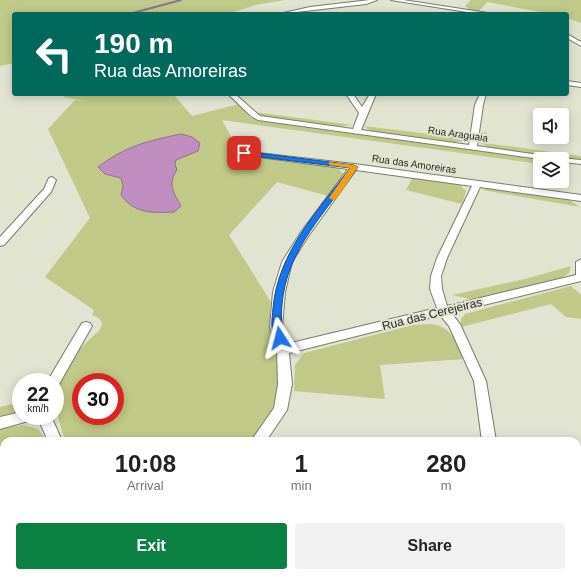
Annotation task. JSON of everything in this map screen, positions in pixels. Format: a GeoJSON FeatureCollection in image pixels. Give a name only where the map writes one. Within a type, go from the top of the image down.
{"type":"FeatureCollection","features":[{"type":"Feature","properties":{"kind":"street"},"geometry":{"type":"LineString","coordinates":[[293,12],[366,3],[375,0]]}},
{"type":"Feature","properties":{"kind":"street"},"geometry":{"type":"LineString","coordinates":[[393,0],[477,12]]}},
{"type":"Feature","properties":{"kind":"street"},"geometry":{"type":"LineString","coordinates":[[442,7],[449,0]]}},
{"type":"Feature","properties":{"kind":"street"},"geometry":{"type":"LineString","coordinates":[[456,9],[462,2]]}},
{"type":"Feature","properties":{"kind":"street"},"geometry":{"type":"LineString","coordinates":[[445,12],[449,8]]}},
{"type":"Feature","properties":{"kind":"street"},"geometry":{"type":"LineString","coordinates":[[569,37],[581,44]]}},
{"type":"Feature","properties":{"kind":"street"},"geometry":{"type":"LineString","coordinates":[[569,83],[581,85]]}},
{"type":"Feature","properties":{"kind":"street","name":"Rua Araguaia"},"geometry":{"type":"LineString","coordinates":[[234,96],[249,108],[251,114],[258,118],[533,156]]}},
{"type":"Feature","properties":{"kind":"street"},"geometry":{"type":"LineString","coordinates":[[350,96],[363,113]]}},
{"type":"Feature","properties":{"kind":"street"},"geometry":{"type":"LineString","coordinates":[[356,132],[363,113],[372,96]]}},
{"type":"Feature","properties":{"kind":"street"},"geometry":{"type":"LineString","coordinates":[[473,148],[479,105],[482,96]]}},
{"type":"Feature","properties":{"kind":"street","name":"Rua das Amoreiras"},"geometry":{"type":"LineString","coordinates":[[244,153],[581,198]]}},
{"type":"Feature","properties":{"kind":"street"},"geometry":{"type":"LineString","coordinates":[[569,161],[581,162]]}},
{"type":"Feature","properties":{"kind":"street"},"geometry":{"type":"LineString","coordinates":[[261,437],[280,410],[284,384],[283,350],[276,327],[279,292],[288,262],[304,234],[354,167]]}},
{"type":"Feature","properties":{"kind":"street"},"geometry":{"type":"LineString","coordinates":[[0,243],[48,190],[52,180]]}},
{"type":"Feature","properties":{"kind":"street"},"geometry":{"type":"LineString","coordinates":[[477,184],[442,258],[436,276],[436,289],[444,312],[454,324],[480,381],[489,437]]}},
{"type":"Feature","properties":{"kind":"street"},"geometry":{"type":"LineString","coordinates":[[581,262],[581,277]]}},
{"type":"Feature","properties":{"kind":"street","name":"Rua das Cerejeiras"},"geometry":{"type":"LineString","coordinates":[[283,350],[444,312],[581,277]]}},
{"type":"Feature","properties":{"kind":"street"},"geometry":{"type":"LineString","coordinates":[[58,373],[86,326]]}},
{"type":"Feature","properties":{"kind":"street"},"geometry":{"type":"LineString","coordinates":[[0,423],[12,420]]}},
{"type":"Feature","properties":{"kind":"street"},"geometry":{"type":"LineString","coordinates":[[48,425],[53,437]]}},
{"type":"Feature","properties":{"kind":"green space"},"geometry":{"type":"Polygon","coordinates":[[[0,0],[285,0],[256,5],[233,12],[12,12],[12,63],[0,66],[0,0]]]}},
{"type":"Feature","properties":{"kind":"green space"},"geometry":{"type":"Polygon","coordinates":[[[471,0],[581,0],[581,23],[569,19],[569,12],[541,12],[487,2],[479,11],[470,10],[465,6],[471,0]]]}},
{"type":"Feature","properties":{"kind":"green space"},"geometry":{"type":"Polygon","coordinates":[[[64,96],[175,96],[192,116],[239,104],[250,117],[260,121],[533,158],[533,163],[222,120],[236,146],[233,152],[237,159],[245,161],[256,156],[336,167],[344,174],[328,196],[277,182],[229,235],[271,302],[270,323],[278,366],[279,382],[275,403],[268,418],[254,437],[64,437],[60,425],[64,425],[64,375],[76,352],[100,330],[102,323],[99,318],[92,315],[94,310],[45,277],[90,218],[48,129],[75,100],[90,102],[64,96]]]}},
{"type":"Feature","properties":{"kind":"green space"},"geometry":{"type":"Polygon","coordinates":[[[254,112],[353,125],[336,127],[261,117],[254,112]]]}},
{"type":"Feature","properties":{"kind":"green space"},"geometry":{"type":"Polygon","coordinates":[[[364,126],[469,139],[452,142],[423,140],[372,132],[364,126]]]}},
{"type":"Feature","properties":{"kind":"green space"},"geometry":{"type":"Polygon","coordinates":[[[479,132],[487,132],[484,137],[485,143],[551,152],[533,152],[533,154],[491,148],[480,143],[479,132]]]}},
{"type":"Feature","properties":{"kind":"green space"},"geometry":{"type":"Polygon","coordinates":[[[569,154],[581,156],[581,160],[569,158],[569,154]]]}},
{"type":"Feature","properties":{"kind":"green space"},"geometry":{"type":"Polygon","coordinates":[[[413,177],[460,185],[466,191],[462,204],[406,190],[413,177]]]}},
{"type":"Feature","properties":{"kind":"green space"},"geometry":{"type":"Polygon","coordinates":[[[491,188],[568,199],[580,207],[482,190],[491,188]]]}},
{"type":"Feature","properties":{"kind":"green space"},"geometry":{"type":"Polygon","coordinates":[[[571,266],[569,273],[561,278],[474,300],[452,295],[525,279],[571,266]]]}},
{"type":"Feature","properties":{"kind":"green space"},"geometry":{"type":"Polygon","coordinates":[[[571,286],[581,295],[581,319],[566,317],[551,304],[461,327],[461,319],[465,314],[571,286]]]}},
{"type":"Feature","properties":{"kind":"green space"},"geometry":{"type":"Polygon","coordinates":[[[413,325],[438,325],[448,331],[456,341],[464,359],[380,365],[385,399],[294,391],[295,365],[304,353],[413,325]]]}},
{"type":"Feature","properties":{"kind":"green space"},"geometry":{"type":"Polygon","coordinates":[[[12,404],[12,413],[0,416],[0,407],[12,404]]]}},
{"type":"Feature","properties":{"kind":"green space"},"geometry":{"type":"Polygon","coordinates":[[[23,425],[38,429],[44,437],[0,437],[0,429],[23,425]]]}},
{"type":"Feature","properties":{"kind":"shaded area"},"geometry":{"type":"Polygon","coordinates":[[[181,134],[192,137],[200,143],[198,151],[176,160],[175,164],[177,170],[172,179],[172,184],[174,193],[181,206],[174,212],[144,211],[132,206],[121,195],[123,186],[121,178],[105,174],[98,167],[118,154],[137,145],[181,134]]]}},
{"type":"Feature","properties":{"kind":"waterway"},"geometry":{"type":"LineString","coordinates":[[136,12],[181,0]]}},
{"type":"Feature","properties":{"kind":"slow traffic"},"geometry":{"type":"LineString","coordinates":[[331,164],[354,167],[333,198]]}},
{"type":"Feature","properties":{"kind":"route"},"geometry":{"type":"LineString","coordinates":[[244,153],[354,167],[334,196],[304,234],[288,262],[279,292],[276,327],[280,338]]}}]}
